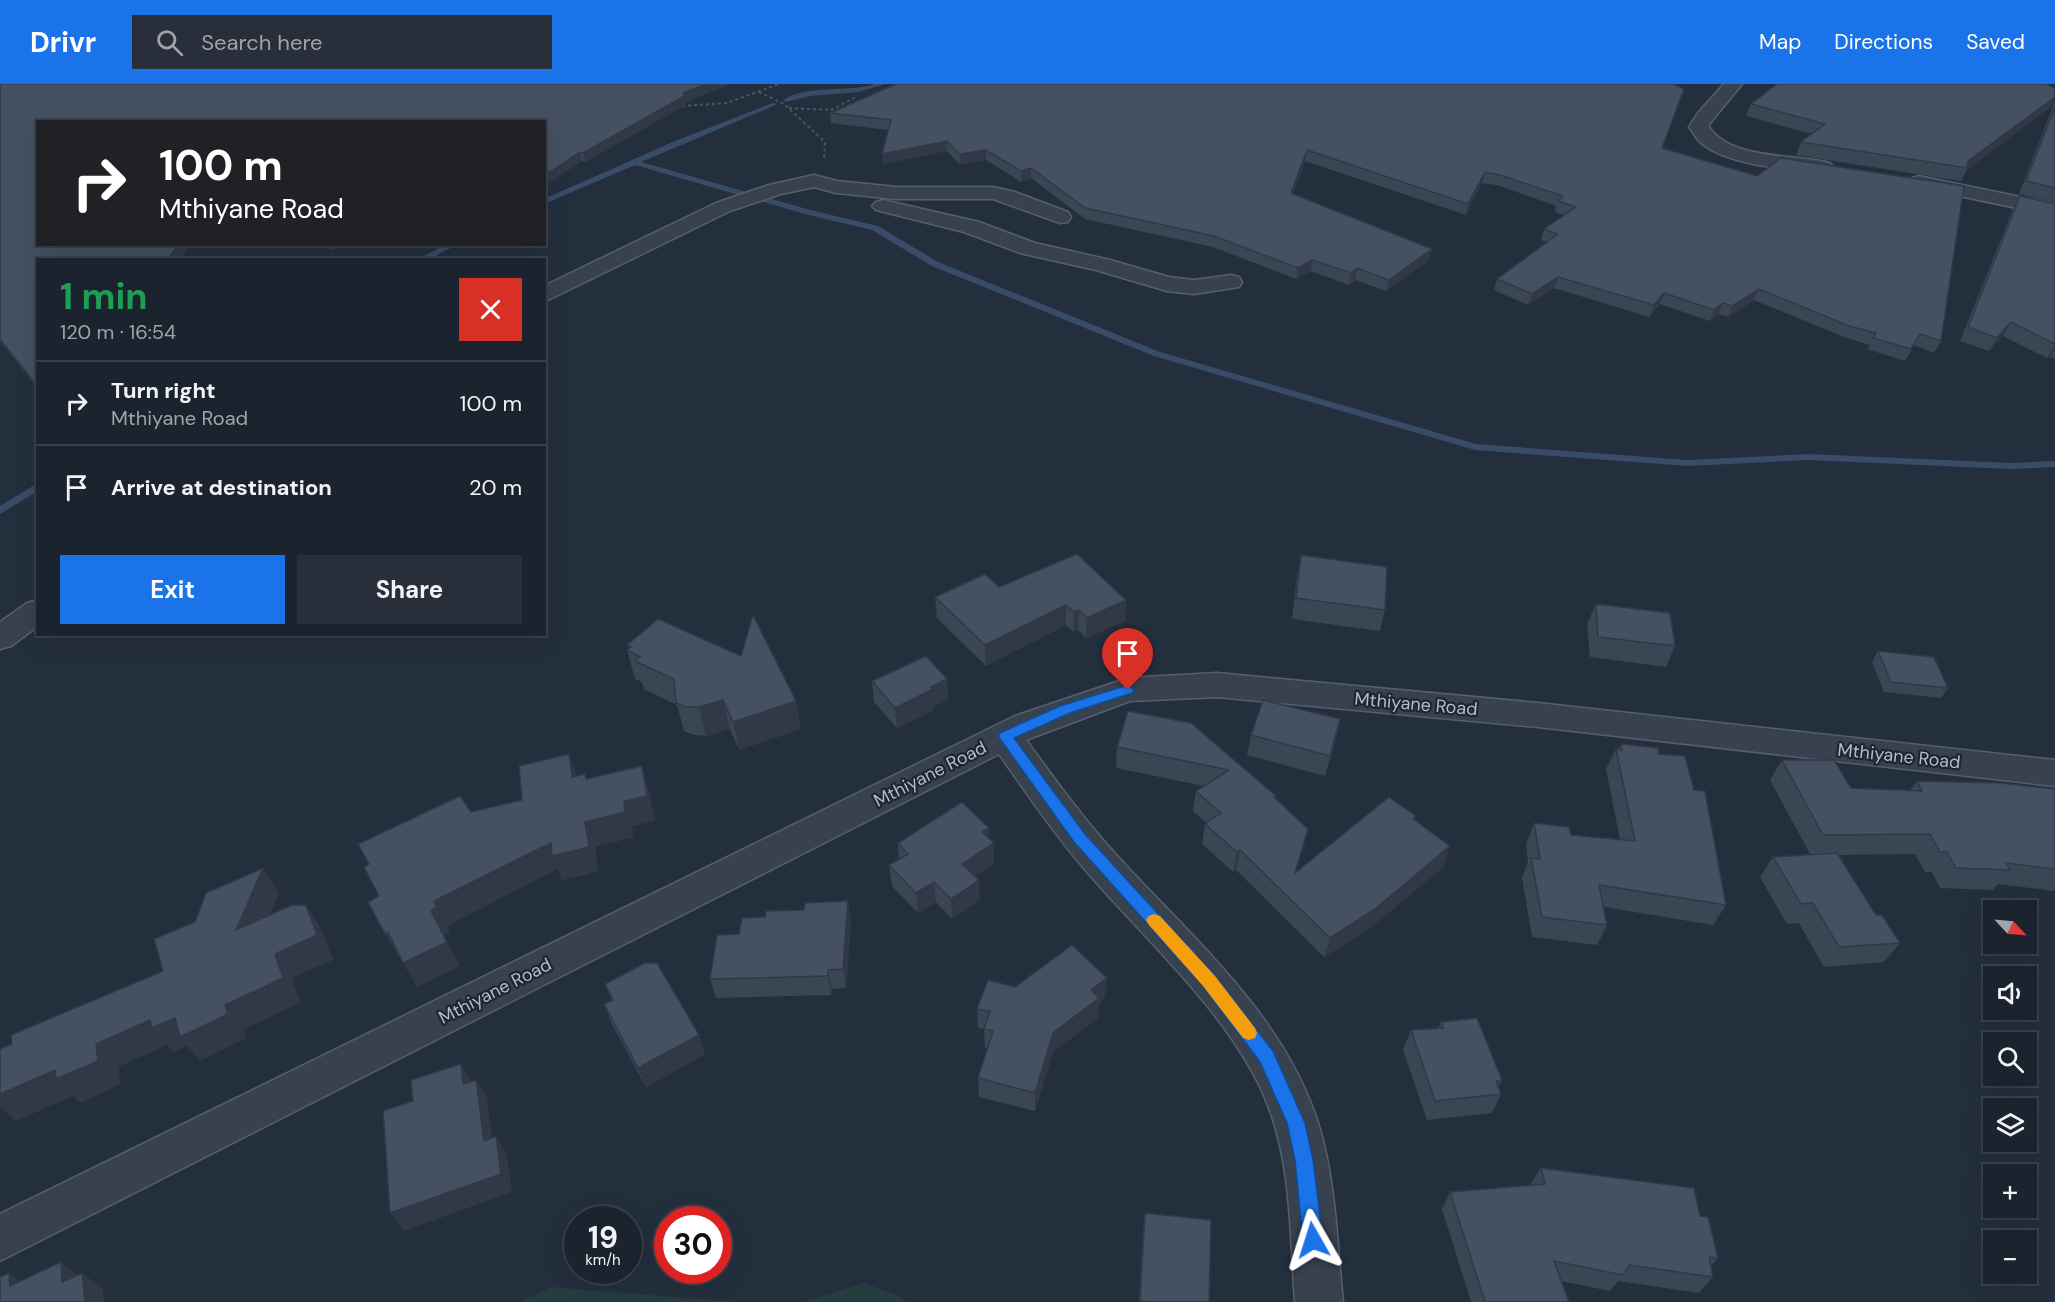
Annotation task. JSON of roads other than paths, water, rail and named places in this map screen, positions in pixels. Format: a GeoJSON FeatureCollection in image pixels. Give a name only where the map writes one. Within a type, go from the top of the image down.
{"type":"FeatureCollection","features":[{"type":"Feature","properties":{"kind":"street"},"geometry":{"type":"LineString","coordinates":[[1733,84],[1723,99],[1701,121],[1699,127],[1706,140],[1715,146],[1755,157],[1842,170]]}},
{"type":"Feature","properties":{"kind":"street"},"geometry":{"type":"LineString","coordinates":[[1898,178],[1943,185],[2055,210]]}},
{"type":"Feature","properties":{"kind":"street"},"geometry":{"type":"LineString","coordinates":[[810,182],[876,204],[971,226],[1028,248],[1102,265],[1167,284],[1194,287],[1231,282]]}},
{"type":"Feature","properties":{"kind":"street"},"geometry":{"type":"LineString","coordinates":[[546,295],[723,207],[776,189],[810,182],[896,193],[993,193],[1008,196],[1060,217]]}},
{"type":"Feature","properties":{"kind":"street"},"geometry":{"type":"LineString","coordinates":[[0,638],[36,611]]}},
{"type":"Feature","properties":{"kind":"street","name":"Mthiyane Road"},"geometry":{"type":"LineString","coordinates":[[0,1238],[1005,736],[1065,710],[1128,690],[1217,685],[1538,715],[2055,773]]}},
{"type":"Feature","properties":{"kind":"street"},"geometry":{"type":"LineString","coordinates":[[1005,736],[1079,838],[1209,981],[1267,1057],[1296,1123],[1304,1160],[1319,1302]]}},
{"type":"Feature","properties":{"kind":"waterway"},"geometry":{"type":"LineString","coordinates":[[786,100],[810,94],[859,90],[882,84]]}},
{"type":"Feature","properties":{"kind":"waterway"},"geometry":{"type":"LineString","coordinates":[[635,162],[775,104]]}},
{"type":"Feature","properties":{"kind":"waterway"},"geometry":{"type":"LineString","coordinates":[[546,201],[635,162]]}},
{"type":"Feature","properties":{"kind":"waterway"},"geometry":{"type":"LineString","coordinates":[[635,162],[808,212],[875,228],[935,264],[1157,354],[1475,447],[1687,463],[1809,457],[2010,466],[2055,464]]}},
{"type":"Feature","properties":{"kind":"waterway"},"geometry":{"type":"LineString","coordinates":[[424,258],[450,246]]}},
{"type":"Feature","properties":{"kind":"waterway"},"geometry":{"type":"LineString","coordinates":[[0,511],[36,487]]}}]}
